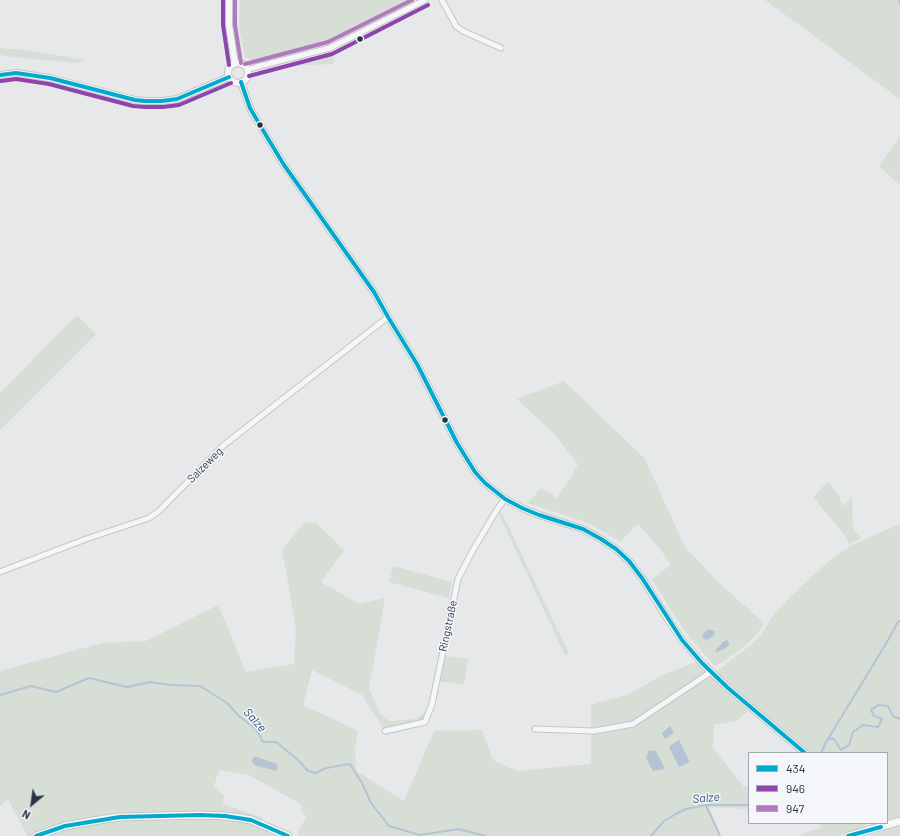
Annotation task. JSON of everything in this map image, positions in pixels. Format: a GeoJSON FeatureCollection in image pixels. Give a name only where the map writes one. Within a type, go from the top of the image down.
{"type":"FeatureCollection","features":[{"type":"Feature","properties":{"kind":"main road"},"geometry":{"type":"LineString","coordinates":[[36,836],[65,826],[120,817],[200,815],[225,816],[251,820],[288,836]]}},
{"type":"Feature","properties":{"kind":"main road"},"geometry":{"type":"LineString","coordinates":[[888,823],[900,821]]}},
{"type":"Feature","properties":{"kind":"main road"},"geometry":{"type":"LineString","coordinates":[[848,836],[880,825]]}},
{"type":"Feature","properties":{"kind":"street"},"geometry":{"type":"LineString","coordinates":[[229,0],[229,25],[236,64]]}},
{"type":"Feature","properties":{"kind":"street"},"geometry":{"type":"LineString","coordinates":[[247,70],[313,51],[330,48],[425,0]]}},
{"type":"Feature","properties":{"kind":"street"},"geometry":{"type":"LineString","coordinates":[[442,0],[456,26],[463,31],[501,48]]}},
{"type":"Feature","properties":{"kind":"street"},"geometry":{"type":"LineString","coordinates":[[239,63],[243,65],[247,70],[247,78],[241,82],[234,82],[229,77],[229,69],[236,64],[239,63]]}},
{"type":"Feature","properties":{"kind":"street"},"geometry":{"type":"LineString","coordinates":[[0,75],[16,73],[50,78],[145,102],[177,98],[229,77]]}},
{"type":"Feature","properties":{"kind":"street"},"geometry":{"type":"LineString","coordinates":[[241,82],[250,108],[270,143],[374,292],[418,364],[457,443],[475,472],[485,483],[505,499],[539,515],[583,529],[616,549],[629,561],[642,578],[682,640],[702,663],[756,713],[804,752]]}},
{"type":"Feature","properties":{"kind":"street","name":"Salzeweg"},"geometry":{"type":"LineString","coordinates":[[0,572],[86,539],[149,518],[159,511],[224,445],[388,317]]}},
{"type":"Feature","properties":{"kind":"street","name":"Ringstraße"},"geometry":{"type":"LineString","coordinates":[[385,731],[425,722],[432,704],[458,579],[473,550],[505,499]]}},
{"type":"Feature","properties":{"kind":"street"},"geometry":{"type":"LineString","coordinates":[[536,729],[594,731],[633,724],[711,672]]}},
{"type":"Feature","properties":{"kind":"shaded area"},"geometry":{"type":"Polygon","coordinates":[[[240,0],[415,1],[342,38],[257,62],[245,57],[239,28],[240,0]]]}},
{"type":"Feature","properties":{"kind":"shaded area"},"geometry":{"type":"Polygon","coordinates":[[[765,0],[900,0],[900,99],[765,0]]]}},
{"type":"Feature","properties":{"kind":"shaded area"},"geometry":{"type":"Polygon","coordinates":[[[0,48],[25,50],[85,60],[79,63],[12,57],[0,55],[0,48]]]}},
{"type":"Feature","properties":{"kind":"shaded area"},"geometry":{"type":"Polygon","coordinates":[[[333,53],[334,64],[284,66],[333,53]]]}},
{"type":"Feature","properties":{"kind":"shaded area"},"geometry":{"type":"Polygon","coordinates":[[[900,136],[900,185],[879,166],[900,136]]]}},
{"type":"Feature","properties":{"kind":"shaded area"},"geometry":{"type":"Polygon","coordinates":[[[77,315],[96,334],[0,430],[0,393],[77,315]]]}},
{"type":"Feature","properties":{"kind":"shaded area"},"geometry":{"type":"Polygon","coordinates":[[[564,381],[645,459],[685,547],[717,581],[764,623],[757,634],[746,645],[715,666],[691,639],[672,612],[652,579],[671,565],[660,549],[638,524],[620,542],[591,524],[528,503],[541,488],[557,498],[578,464],[555,435],[517,399],[564,381]]]}},
{"type":"Feature","properties":{"kind":"shaded area"},"geometry":{"type":"Polygon","coordinates":[[[828,481],[839,495],[842,507],[852,496],[853,530],[862,538],[849,544],[846,537],[813,497],[828,481]]]}},
{"type":"Feature","properties":{"kind":"shaded area"},"geometry":{"type":"Polygon","coordinates":[[[500,509],[569,654],[565,655],[498,512],[500,509]]]}},
{"type":"Feature","properties":{"kind":"shaded area"},"geometry":{"type":"Polygon","coordinates":[[[315,522],[344,550],[321,582],[359,604],[385,598],[369,689],[380,714],[389,721],[416,719],[429,709],[423,720],[384,729],[362,695],[312,670],[303,705],[358,731],[355,749],[356,771],[404,801],[434,731],[482,730],[493,760],[517,771],[591,764],[591,705],[629,694],[661,676],[696,662],[748,711],[737,721],[714,725],[713,748],[744,787],[748,785],[748,809],[708,807],[721,836],[299,836],[298,832],[306,817],[301,809],[302,805],[249,775],[219,770],[214,786],[224,796],[223,804],[263,818],[261,821],[212,818],[252,824],[280,836],[26,836],[27,835],[8,799],[0,806],[0,671],[102,643],[146,641],[218,605],[246,672],[294,664],[296,630],[282,550],[304,523],[315,522]]]}},
{"type":"Feature","properties":{"kind":"shaded area"},"geometry":{"type":"Polygon","coordinates":[[[900,524],[900,819],[888,823],[888,752],[809,752],[748,702],[716,672],[760,636],[773,616],[791,596],[831,559],[852,545],[900,524]]]}},
{"type":"Feature","properties":{"kind":"shaded area"},"geometry":{"type":"Polygon","coordinates":[[[393,566],[452,582],[449,598],[389,582],[393,566]]]}},
{"type":"Feature","properties":{"kind":"shaded area"},"geometry":{"type":"Polygon","coordinates":[[[443,656],[468,659],[464,685],[438,681],[443,656]]]}},
{"type":"Feature","properties":{"kind":"shaded area"},"geometry":{"type":"Polygon","coordinates":[[[819,824],[866,824],[857,831],[837,836],[801,836],[800,834],[821,828],[819,824]]]}},
{"type":"Feature","properties":{"kind":"shaded area"},"geometry":{"type":"Polygon","coordinates":[[[900,824],[900,836],[867,836],[884,831],[886,828],[900,824]]]}},
{"type":"Feature","properties":{"kind":"water"},"geometry":{"type":"Polygon","coordinates":[[[708,629],[714,631],[715,633],[707,640],[702,637],[708,629]]]}},
{"type":"Feature","properties":{"kind":"water"},"geometry":{"type":"Polygon","coordinates":[[[727,640],[729,645],[726,648],[716,652],[723,642],[727,640]]]}},
{"type":"Feature","properties":{"kind":"water"},"geometry":{"type":"Polygon","coordinates":[[[670,726],[674,733],[665,739],[662,733],[670,726]]]}},
{"type":"Feature","properties":{"kind":"water"},"geometry":{"type":"Polygon","coordinates":[[[679,740],[690,762],[679,767],[669,747],[679,740]]]}},
{"type":"Feature","properties":{"kind":"water"},"geometry":{"type":"Polygon","coordinates":[[[649,750],[656,751],[665,769],[653,771],[646,758],[649,750]]]}},
{"type":"Feature","properties":{"kind":"water"},"geometry":{"type":"Polygon","coordinates":[[[254,756],[277,764],[277,771],[254,765],[252,761],[254,756]]]}},
{"type":"Feature","properties":{"kind":"waterway"},"geometry":{"type":"LineString","coordinates":[[828,739],[900,621]]}},
{"type":"Feature","properties":{"kind":"waterway","name":"Salze"},"geometry":{"type":"LineString","coordinates":[[0,695],[31,686],[56,692],[89,678],[127,687],[150,682],[170,685],[200,686],[227,703],[239,716],[256,729],[263,742],[276,742],[298,760],[308,771],[316,773],[326,768],[350,764],[362,783],[371,803],[389,826],[420,835],[458,829],[486,836]]}},
{"type":"Feature","properties":{"kind":"waterway","name":"Salze"},"geometry":{"type":"LineString","coordinates":[[821,752],[827,740],[833,738],[841,750],[849,745],[853,732],[863,725],[878,727],[882,719],[874,716],[871,710],[878,705],[888,706],[893,716],[900,719]]}},
{"type":"Feature","properties":{"kind":"waterway"},"geometry":{"type":"LineString","coordinates":[[706,805],[720,836]]}},
{"type":"Feature","properties":{"kind":"waterway","name":"Salze"},"geometry":{"type":"LineString","coordinates":[[651,836],[664,821],[686,809],[706,805],[748,805]]}},
{"type":"Feature","properties":{"kind":"transit line","name":"946"},"geometry":{"type":"LineString","coordinates":[[223,0],[223,25],[229,65]]}},
{"type":"Feature","properties":{"kind":"transit line","name":"947"},"geometry":{"type":"LineString","coordinates":[[235,0],[235,25],[241,63]]}},
{"type":"Feature","properties":{"kind":"transit line","name":"947"},"geometry":{"type":"LineString","coordinates":[[245,64],[328,42],[412,0]]}},
{"type":"Feature","properties":{"kind":"transit line","name":"946"},"geometry":{"type":"LineString","coordinates":[[249,76],[332,54],[428,5]]}},
{"type":"Feature","properties":{"kind":"transit line","name":"434"},"geometry":{"type":"LineString","coordinates":[[0,75],[16,73],[50,78],[135,100],[145,101],[177,99],[229,77]]}},
{"type":"Feature","properties":{"kind":"transit line","name":"946"},"geometry":{"type":"LineString","coordinates":[[1,81],[16,79],[49,84],[133,106],[145,107],[179,105],[231,83]]}},
{"type":"Feature","properties":{"kind":"transit line","name":"434"},"geometry":{"type":"LineString","coordinates":[[241,82],[250,108],[267,137],[284,165],[374,292],[417,364],[457,443],[475,472],[485,483],[505,499],[539,515],[583,529],[616,549],[629,561],[642,578],[682,640],[702,663],[728,688],[804,752]]}},
{"type":"Feature","properties":{"kind":"transit line","name":"434"},"geometry":{"type":"LineString","coordinates":[[36,836],[65,826],[120,817],[200,815],[225,816],[251,820],[288,836]]}},
{"type":"Feature","properties":{"kind":"transit line","name":"434"},"geometry":{"type":"LineString","coordinates":[[848,836],[881,827]]}}]}
